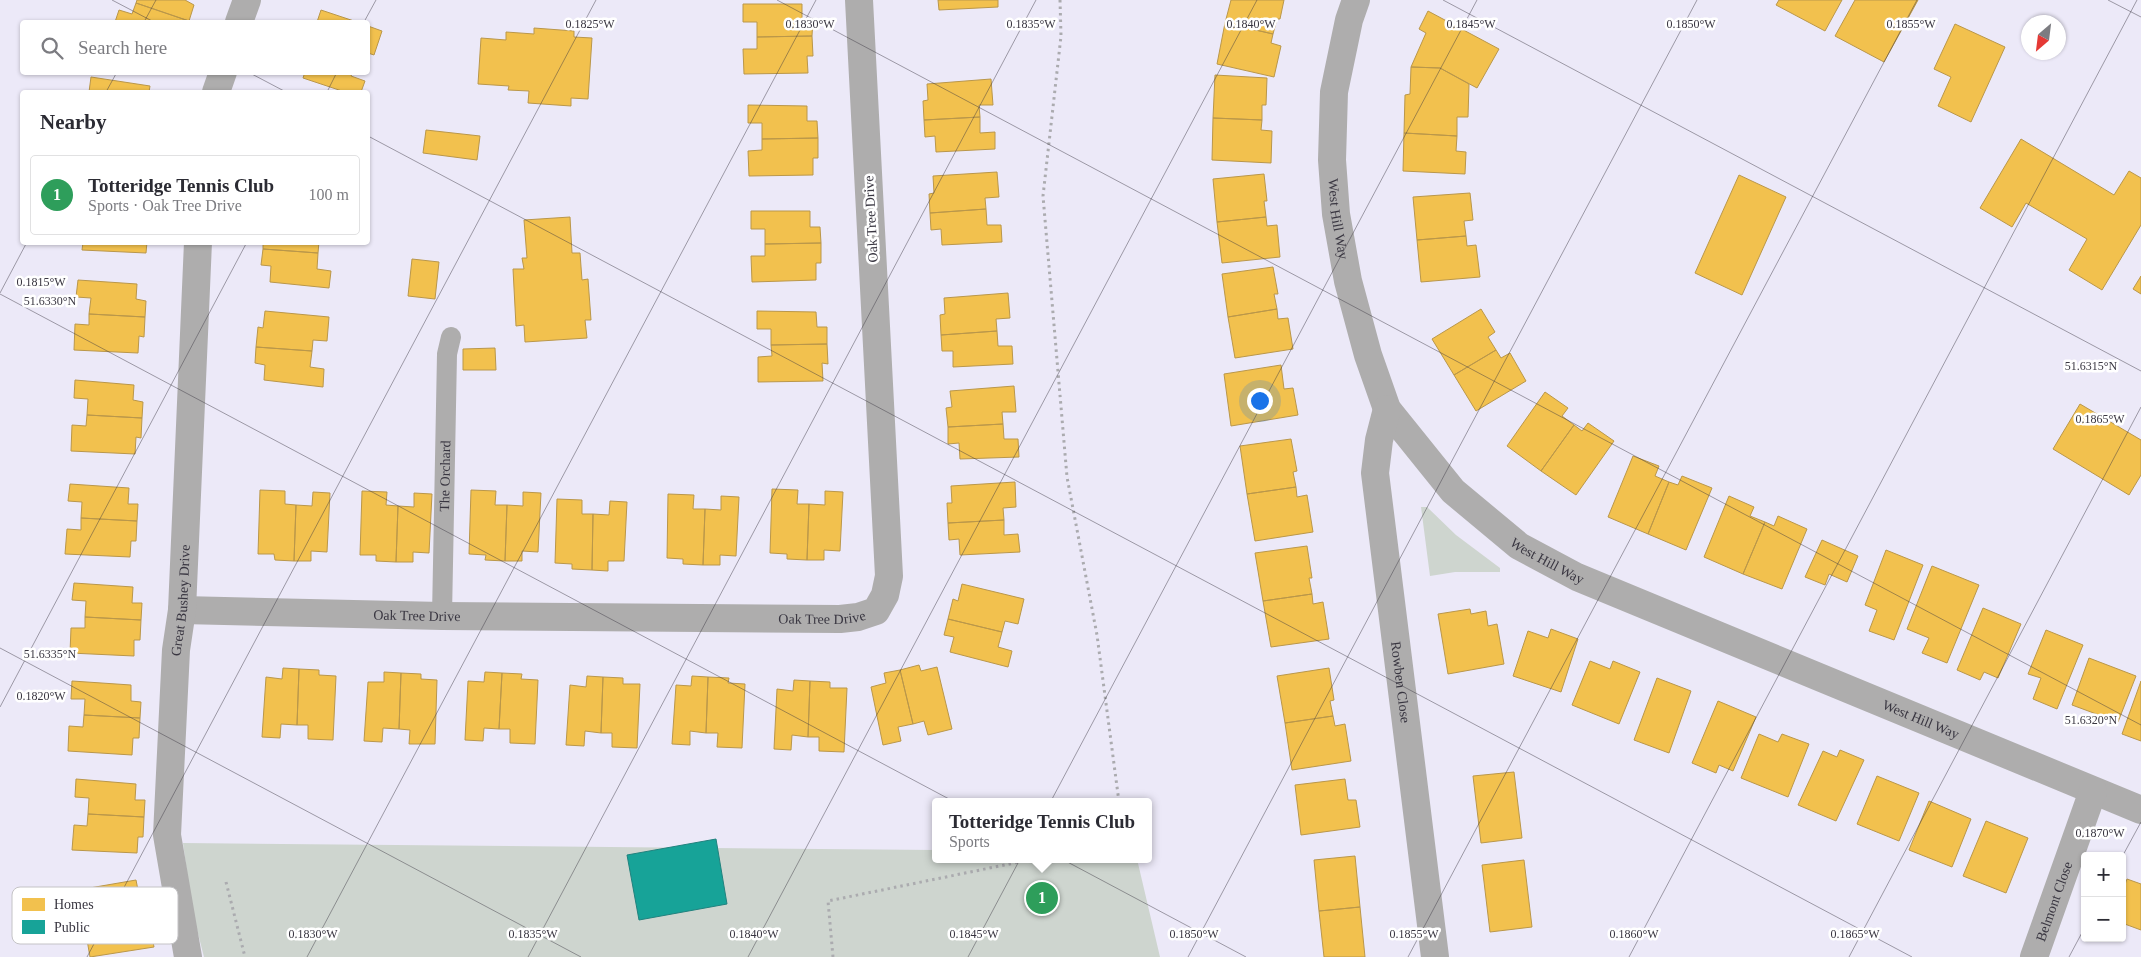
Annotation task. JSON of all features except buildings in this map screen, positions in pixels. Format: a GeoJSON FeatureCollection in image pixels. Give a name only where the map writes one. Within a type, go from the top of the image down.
{"type":"FeatureCollection","features":[{"type":"Feature","properties":{"kind":"street"},"geometry":{"type":"LineString","coordinates":[[240,20],[247,0]]}},
{"type":"Feature","properties":{"kind":"street","name":"Oak Tree Drive"},"geometry":{"type":"LineString","coordinates":[[182,610],[442,616],[840,619],[876,611],[886,595],[889,576],[859,0]]}},
{"type":"Feature","properties":{"kind":"street","name":"West Hill Way"},"geometry":{"type":"LineString","coordinates":[[1356,0],[1349,20],[1334,92],[1332,169],[1336,214],[1348,281],[1368,355],[1387,409],[1453,491],[1519,546],[1576,577],[2141,810]]}},
{"type":"Feature","properties":{"kind":"street"},"geometry":{"type":"LineString","coordinates":[[217,90],[222,75]]}},
{"type":"Feature","properties":{"kind":"street","name":"Great Bushey Drive"},"geometry":{"type":"LineString","coordinates":[[176,887],[167,835],[176,650],[182,610],[198,245]]}},
{"type":"Feature","properties":{"kind":"street","name":"Rowben Close"},"geometry":{"type":"LineString","coordinates":[[1387,409],[1378,440],[1375,473],[1435,957]]}},
{"type":"Feature","properties":{"kind":"street","name":"Belmont Close"},"geometry":{"type":"LineString","coordinates":[[2034,957],[2093,791]]}},
{"type":"Feature","properties":{"kind":"street","name":"Great Bushey Drive"},"geometry":{"type":"LineString","coordinates":[[178,899],[188,957]]}},
{"type":"Feature","properties":{"kind":"lane","name":"The Orchard"},"geometry":{"type":"LineString","coordinates":[[442,616],[447,354],[451,337]]}},
{"type":"Feature","properties":{"kind":"path"},"geometry":{"type":"LineString","coordinates":[[1060,0],[1061,36],[1043,196],[1067,478],[1097,635],[1118,798]]}},
{"type":"Feature","properties":{"kind":"path"},"geometry":{"type":"LineString","coordinates":[[832,957],[828,901],[1014,863]]}},
{"type":"Feature","properties":{"kind":"path"},"geometry":{"type":"LineString","coordinates":[[226,882],[245,957]]}},
{"type":"Feature","properties":{"kind":"shaded area"},"geometry":{"type":"Polygon","coordinates":[[[1421,507],[1427,507],[1456,535],[1500,568],[1500,572],[1455,572],[1430,576],[1421,507]]]}},
{"type":"Feature","properties":{"kind":"shaded area"},"geometry":{"type":"Polygon","coordinates":[[[183,843],[932,850],[932,863],[1138,863],[1160,957],[204,957],[192,910],[183,843]]]}},
{"type":"Feature","properties":{"kind":"place","name":"Totteridge Tennis Club"},"geometry":{"type":"Point","coordinates":[1042,898]}}]}
